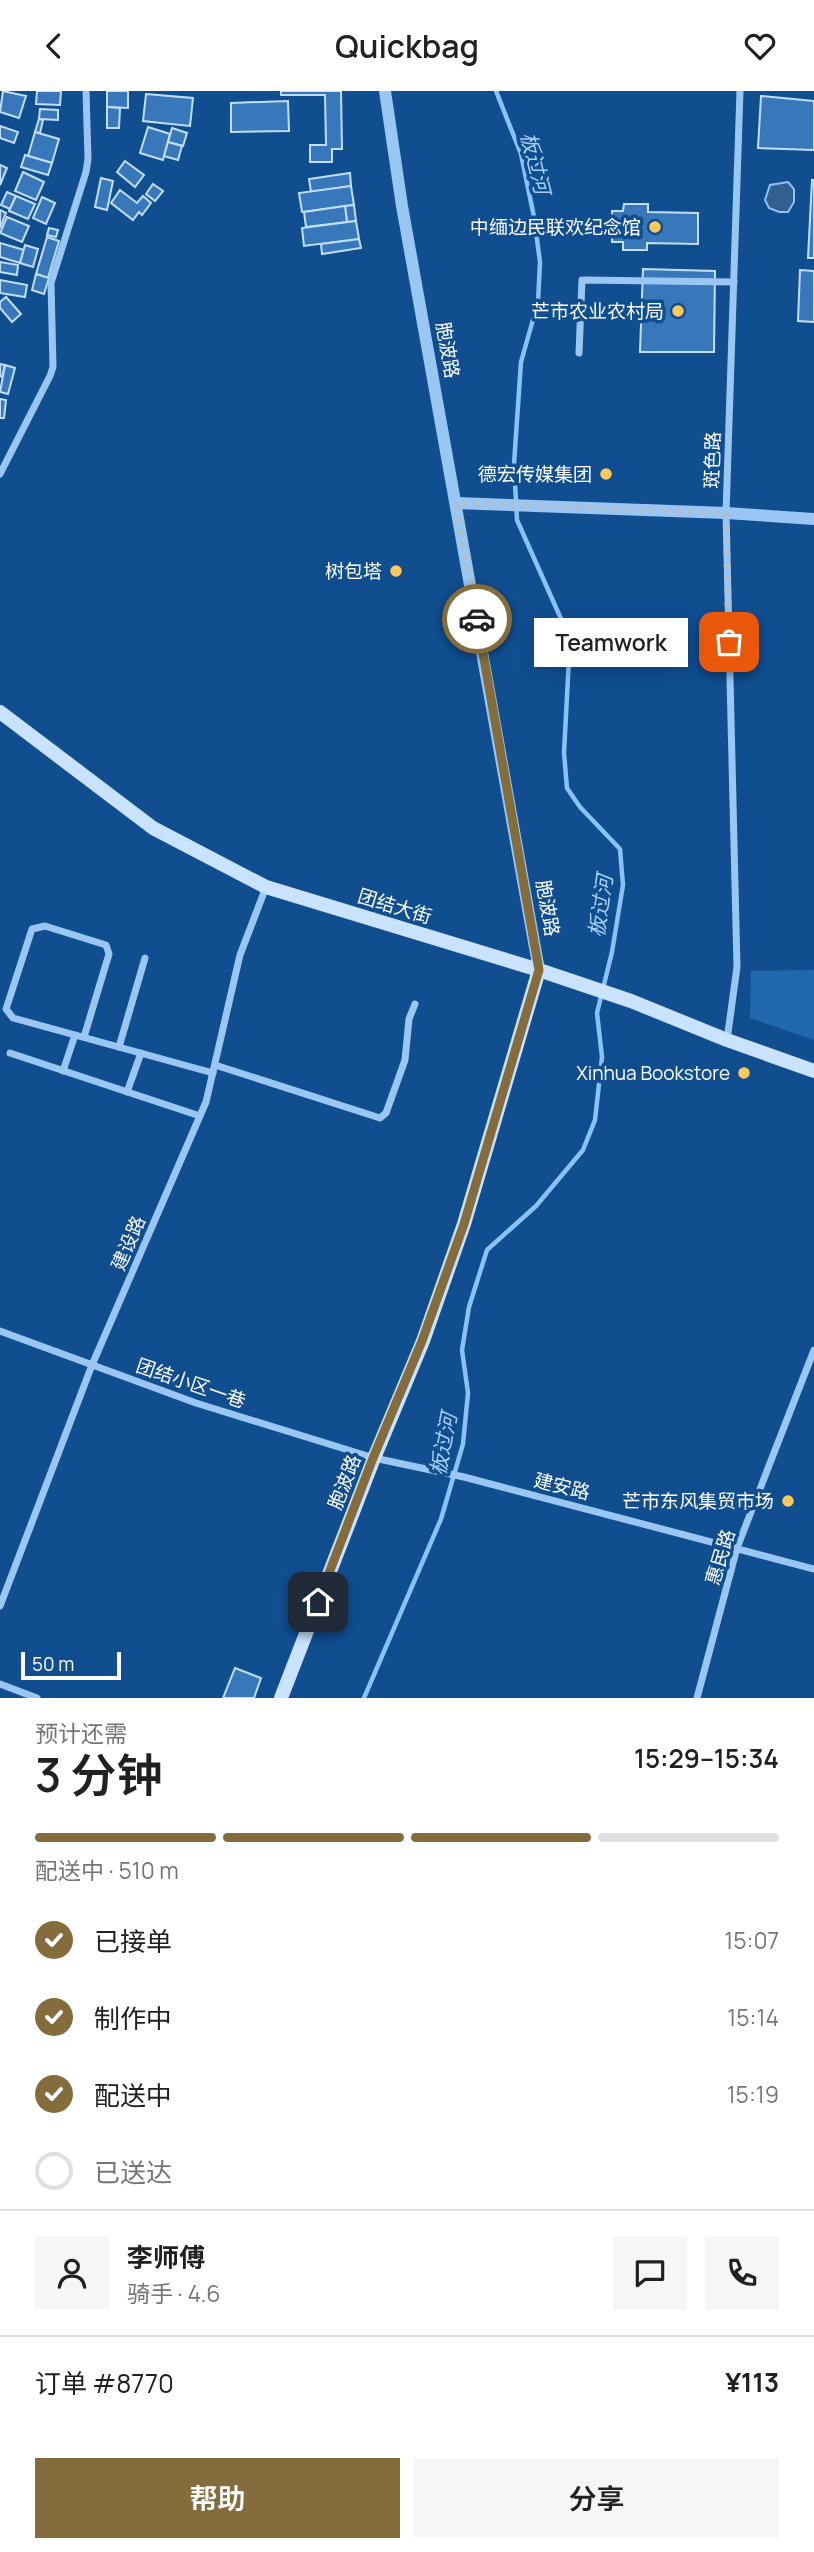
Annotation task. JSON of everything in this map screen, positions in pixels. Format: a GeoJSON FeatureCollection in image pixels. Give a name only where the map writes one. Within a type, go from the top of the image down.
{"type":"FeatureCollection","features":[{"type":"Feature","properties":{"kind":"main road","name":"团结大街"},"geometry":{"type":"LineString","coordinates":[[0,712],[153,828],[266,887],[539,970],[631,1001],[727,1040],[814,1071]]}},
{"type":"Feature","properties":{"kind":"main road","name":"胞波路"},"geometry":{"type":"LineString","coordinates":[[281,1698],[373,1458],[422,1341],[464,1224],[539,970]]}},
{"type":"Feature","properties":{"kind":"street"},"geometry":{"type":"LineString","coordinates":[[0,474],[50,376],[51,283],[86,172],[86,91]]}},
{"type":"Feature","properties":{"kind":"street","name":"胞波路"},"geometry":{"type":"LineString","coordinates":[[385,91],[402,206],[539,970]]}},
{"type":"Feature","properties":{"kind":"street","name":"斑色路"},"geometry":{"type":"LineString","coordinates":[[727,1040],[737,967],[726,513],[740,91]]}},
{"type":"Feature","properties":{"kind":"street"},"geometry":{"type":"LineString","coordinates":[[579,352],[582,280],[734,282]]}},
{"type":"Feature","properties":{"kind":"street"},"geometry":{"type":"LineString","coordinates":[[456,503],[814,519]]}},
{"type":"Feature","properties":{"kind":"street","name":"建设路"},"geometry":{"type":"LineString","coordinates":[[0,1607],[92,1365],[200,1116],[214,1069],[240,955],[266,887]]}},
{"type":"Feature","properties":{"kind":"street"},"geometry":{"type":"LineString","coordinates":[[84,1037],[109,954],[106,945],[45,926],[32,929],[6,1009],[13,1018],[141,1053],[214,1069],[380,1118],[386,1113],[405,1060],[409,1019],[415,1004]]}},
{"type":"Feature","properties":{"kind":"street"},"geometry":{"type":"LineString","coordinates":[[119,1047],[145,958]]}},
{"type":"Feature","properties":{"kind":"street"},"geometry":{"type":"LineString","coordinates":[[63,1071],[75,1035]]}},
{"type":"Feature","properties":{"kind":"street"},"geometry":{"type":"LineString","coordinates":[[10,1053],[200,1116]]}},
{"type":"Feature","properties":{"kind":"street"},"geometry":{"type":"LineString","coordinates":[[127,1092],[141,1053]]}},
{"type":"Feature","properties":{"kind":"street","name":"团结小区一巷"},"geometry":{"type":"LineString","coordinates":[[0,1331],[195,1403],[373,1458]]}},
{"type":"Feature","properties":{"kind":"street","name":"惠民路"},"geometry":{"type":"LineString","coordinates":[[696,1698],[737,1548],[814,1350]]}},
{"type":"Feature","properties":{"kind":"street","name":"建安路"},"geometry":{"type":"LineString","coordinates":[[373,1458],[437,1471],[814,1569]]}},
{"type":"Feature","properties":{"kind":"street"},"geometry":{"type":"LineString","coordinates":[[0,1684],[37,1698]]}},
{"type":"Feature","properties":{"kind":"shaded area"},"geometry":{"type":"Polygon","coordinates":[[[788,182],[794,189],[794,202],[788,212],[769,208],[765,200],[770,185],[788,182]]]}},
{"type":"Feature","properties":{"kind":"shaded area"},"geometry":{"type":"Polygon","coordinates":[[[814,970],[814,1040],[750,1018],[751,971],[814,970]]]}},
{"type":"Feature","properties":{"kind":"building"},"geometry":{"type":"Polygon","coordinates":[[[3,91],[26,96],[19,118],[0,112],[3,91]]]}},
{"type":"Feature","properties":{"kind":"building"},"geometry":{"type":"Polygon","coordinates":[[[37,91],[61,91],[60,105],[36,104],[37,91]]]}},
{"type":"Feature","properties":{"kind":"building"},"geometry":{"type":"Polygon","coordinates":[[[107,91],[128,91],[128,108],[107,107],[107,91]]]}},
{"type":"Feature","properties":{"kind":"building"},"geometry":{"type":"Polygon","coordinates":[[[281,91],[341,91],[342,149],[332,149],[332,162],[310,162],[310,145],[326,145],[325,95],[281,95],[281,91]]]}},
{"type":"Feature","properties":{"kind":"building"},"geometry":{"type":"Polygon","coordinates":[[[146,94],[193,98],[190,126],[143,121],[146,94]]]}},
{"type":"Feature","properties":{"kind":"building"},"geometry":{"type":"Polygon","coordinates":[[[761,96],[814,101],[814,150],[758,148],[761,96]]]}},
{"type":"Feature","properties":{"kind":"building"},"geometry":{"type":"Polygon","coordinates":[[[288,101],[289,131],[231,132],[231,103],[288,101]]]}},
{"type":"Feature","properties":{"kind":"building"},"geometry":{"type":"Polygon","coordinates":[[[107,107],[120,108],[119,128],[107,128],[107,107]]]}},
{"type":"Feature","properties":{"kind":"building"},"geometry":{"type":"Polygon","coordinates":[[[40,109],[58,110],[58,120],[39,119],[40,109]]]}},
{"type":"Feature","properties":{"kind":"building"},"geometry":{"type":"Polygon","coordinates":[[[39,119],[43,120],[40,133],[35,132],[39,119]]]}},
{"type":"Feature","properties":{"kind":"building"},"geometry":{"type":"Polygon","coordinates":[[[0,126],[18,132],[14,143],[0,138],[0,126]]]}},
{"type":"Feature","properties":{"kind":"building"},"geometry":{"type":"Polygon","coordinates":[[[148,127],[170,134],[163,160],[140,153],[148,127]]]}},
{"type":"Feature","properties":{"kind":"building"},"geometry":{"type":"Polygon","coordinates":[[[172,128],[187,133],[183,146],[168,142],[172,128]]]}},
{"type":"Feature","properties":{"kind":"building"},"geometry":{"type":"Polygon","coordinates":[[[35,132],[59,139],[52,163],[28,156],[35,132]]]}},
{"type":"Feature","properties":{"kind":"building"},"geometry":{"type":"Polygon","coordinates":[[[168,142],[182,146],[178,160],[164,156],[168,142]]]}},
{"type":"Feature","properties":{"kind":"building"},"geometry":{"type":"Polygon","coordinates":[[[25,155],[52,163],[48,175],[21,167],[25,155]]]}},
{"type":"Feature","properties":{"kind":"building"},"geometry":{"type":"Polygon","coordinates":[[[125,161],[144,175],[135,187],[117,172],[125,161]]]}},
{"type":"Feature","properties":{"kind":"building"},"geometry":{"type":"Polygon","coordinates":[[[0,165],[7,168],[0,185],[0,165]]]}},
{"type":"Feature","properties":{"kind":"building"},"geometry":{"type":"Polygon","coordinates":[[[23,172],[44,182],[36,200],[15,191],[23,172]]]}},
{"type":"Feature","properties":{"kind":"building"},"geometry":{"type":"Polygon","coordinates":[[[350,173],[351,186],[311,192],[309,179],[350,173]]]}},
{"type":"Feature","properties":{"kind":"building"},"geometry":{"type":"Polygon","coordinates":[[[101,178],[113,181],[107,210],[95,207],[101,178]]]}},
{"type":"Feature","properties":{"kind":"building"},"geometry":{"type":"Polygon","coordinates":[[[812,180],[814,258],[808,258],[812,180]]]}},
{"type":"Feature","properties":{"kind":"building"},"geometry":{"type":"Polygon","coordinates":[[[153,184],[163,191],[155,201],[146,194],[153,184]]]}},
{"type":"Feature","properties":{"kind":"building"},"geometry":{"type":"Polygon","coordinates":[[[351,186],[354,205],[302,212],[299,193],[351,186]]]}},
{"type":"Feature","properties":{"kind":"building"},"geometry":{"type":"Polygon","coordinates":[[[120,190],[137,203],[143,196],[151,203],[142,215],[139,212],[133,220],[111,203],[120,190]]]}},
{"type":"Feature","properties":{"kind":"building"},"geometry":{"type":"Polygon","coordinates":[[[7,192],[16,196],[10,209],[1,205],[7,192]]]}},
{"type":"Feature","properties":{"kind":"building"},"geometry":{"type":"Polygon","coordinates":[[[16,196],[35,204],[28,219],[9,211],[16,196]]]}},
{"type":"Feature","properties":{"kind":"building"},"geometry":{"type":"Polygon","coordinates":[[[42,197],[55,203],[46,224],[33,218],[42,197]]]}},
{"type":"Feature","properties":{"kind":"building","name":"中缅边民联欢纪念馆"},"geometry":{"type":"Polygon","coordinates":[[[624,204],[648,204],[648,212],[698,213],[698,244],[647,243],[647,250],[623,250],[623,242],[612,242],[612,211],[623,211],[624,204]]]}},
{"type":"Feature","properties":{"kind":"building"},"geometry":{"type":"Polygon","coordinates":[[[354,205],[356,221],[347,222],[345,206],[354,205]]]}},
{"type":"Feature","properties":{"kind":"building"},"geometry":{"type":"Polygon","coordinates":[[[345,206],[347,222],[306,227],[304,212],[345,206]]]}},
{"type":"Feature","properties":{"kind":"building"},"geometry":{"type":"Polygon","coordinates":[[[0,210],[6,213],[0,228],[0,210]]]}},
{"type":"Feature","properties":{"kind":"building"},"geometry":{"type":"Polygon","coordinates":[[[7,217],[29,226],[22,242],[0,233],[7,217]]]}},
{"type":"Feature","properties":{"kind":"building"},"geometry":{"type":"Polygon","coordinates":[[[356,221],[359,239],[304,246],[302,228],[356,221]]]}},
{"type":"Feature","properties":{"kind":"building"},"geometry":{"type":"Polygon","coordinates":[[[49,228],[58,230],[56,237],[47,235],[49,228]]]}},
{"type":"Feature","properties":{"kind":"building"},"geometry":{"type":"Polygon","coordinates":[[[47,237],[59,241],[48,278],[36,274],[47,237]]]}},
{"type":"Feature","properties":{"kind":"building"},"geometry":{"type":"Polygon","coordinates":[[[359,239],[361,248],[322,254],[321,244],[359,239]]]}},
{"type":"Feature","properties":{"kind":"building"},"geometry":{"type":"Polygon","coordinates":[[[0,243],[24,250],[20,263],[0,257],[0,243]]]}},
{"type":"Feature","properties":{"kind":"building"},"geometry":{"type":"Polygon","coordinates":[[[25,245],[38,249],[33,267],[20,263],[25,245]]]}},
{"type":"Feature","properties":{"kind":"building"},"geometry":{"type":"Polygon","coordinates":[[[0,262],[18,265],[17,275],[0,272],[0,262]]]}},
{"type":"Feature","properties":{"kind":"building","name":"芒市农业农村局"},"geometry":{"type":"Polygon","coordinates":[[[643,269],[715,271],[714,352],[640,352],[643,269]]]}},
{"type":"Feature","properties":{"kind":"building"},"geometry":{"type":"Polygon","coordinates":[[[800,270],[814,271],[814,322],[798,321],[800,270]]]}},
{"type":"Feature","properties":{"kind":"building"},"geometry":{"type":"Polygon","coordinates":[[[36,274],[49,278],[44,294],[32,290],[36,274]]]}},
{"type":"Feature","properties":{"kind":"building"},"geometry":{"type":"Polygon","coordinates":[[[0,280],[27,285],[25,297],[0,293],[0,280]]]}},
{"type":"Feature","properties":{"kind":"building"},"geometry":{"type":"Polygon","coordinates":[[[6,297],[21,314],[12,322],[0,308],[0,302],[6,297]]]}},
{"type":"Feature","properties":{"kind":"building"},"geometry":{"type":"Polygon","coordinates":[[[0,364],[5,365],[2,377],[0,376],[0,364]]]}},
{"type":"Feature","properties":{"kind":"building"},"geometry":{"type":"Polygon","coordinates":[[[5,365],[15,368],[8,394],[0,392],[5,365]]]}},
{"type":"Feature","properties":{"kind":"building"},"geometry":{"type":"Polygon","coordinates":[[[0,399],[6,400],[4,418],[0,418],[0,399]]]}},
{"type":"Feature","properties":{"kind":"building"},"geometry":{"type":"Polygon","coordinates":[[[235,1668],[261,1678],[254,1698],[223,1698],[235,1668]]]}},
{"type":"Feature","properties":{"kind":"waterway","name":"板过河"},"geometry":{"type":"LineString","coordinates":[[364,1698],[441,1519],[463,1444],[468,1393],[462,1350],[469,1307],[487,1250],[536,1206],[583,1150],[595,1120],[602,1057],[597,1013],[612,952],[623,885],[620,849],[580,807],[567,788],[564,753],[570,639],[517,520],[514,464],[521,362],[538,302],[540,262],[521,154],[496,91]]}},
{"type":"Feature","properties":{"kind":"way so far"},"geometry":{"type":"LineString","coordinates":[[477,619],[456,503],[726,513],[729,642]]}},
{"type":"Feature","properties":{"kind":"place","name":"中缅边民联欢纪念馆"},"geometry":{"type":"Point","coordinates":[655,227]}},
{"type":"Feature","properties":{"kind":"place","name":"芒市农业农村局"},"geometry":{"type":"Point","coordinates":[678,311]}},
{"type":"Feature","properties":{"kind":"place","name":"德宏传媒集团"},"geometry":{"type":"Point","coordinates":[606,474]}},
{"type":"Feature","properties":{"kind":"place","name":"树包塔"},"geometry":{"type":"Point","coordinates":[396,571]}},
{"type":"Feature","properties":{"kind":"place","name":"Teamwork"},"geometry":{"type":"Point","coordinates":[729,642]}},
{"type":"Feature","properties":{"kind":"place","name":"Xinhua Bookstore"},"geometry":{"type":"Point","coordinates":[744,1073]}},
{"type":"Feature","properties":{"kind":"place","name":"芒市东风集贸市场"},"geometry":{"type":"Point","coordinates":[788,1501]}},
{"type":"Feature","properties":{"kind":"route"},"geometry":{"type":"LineString","coordinates":[[318,1602],[373,1458],[422,1341],[464,1224],[539,970],[477,619]]}}]}
